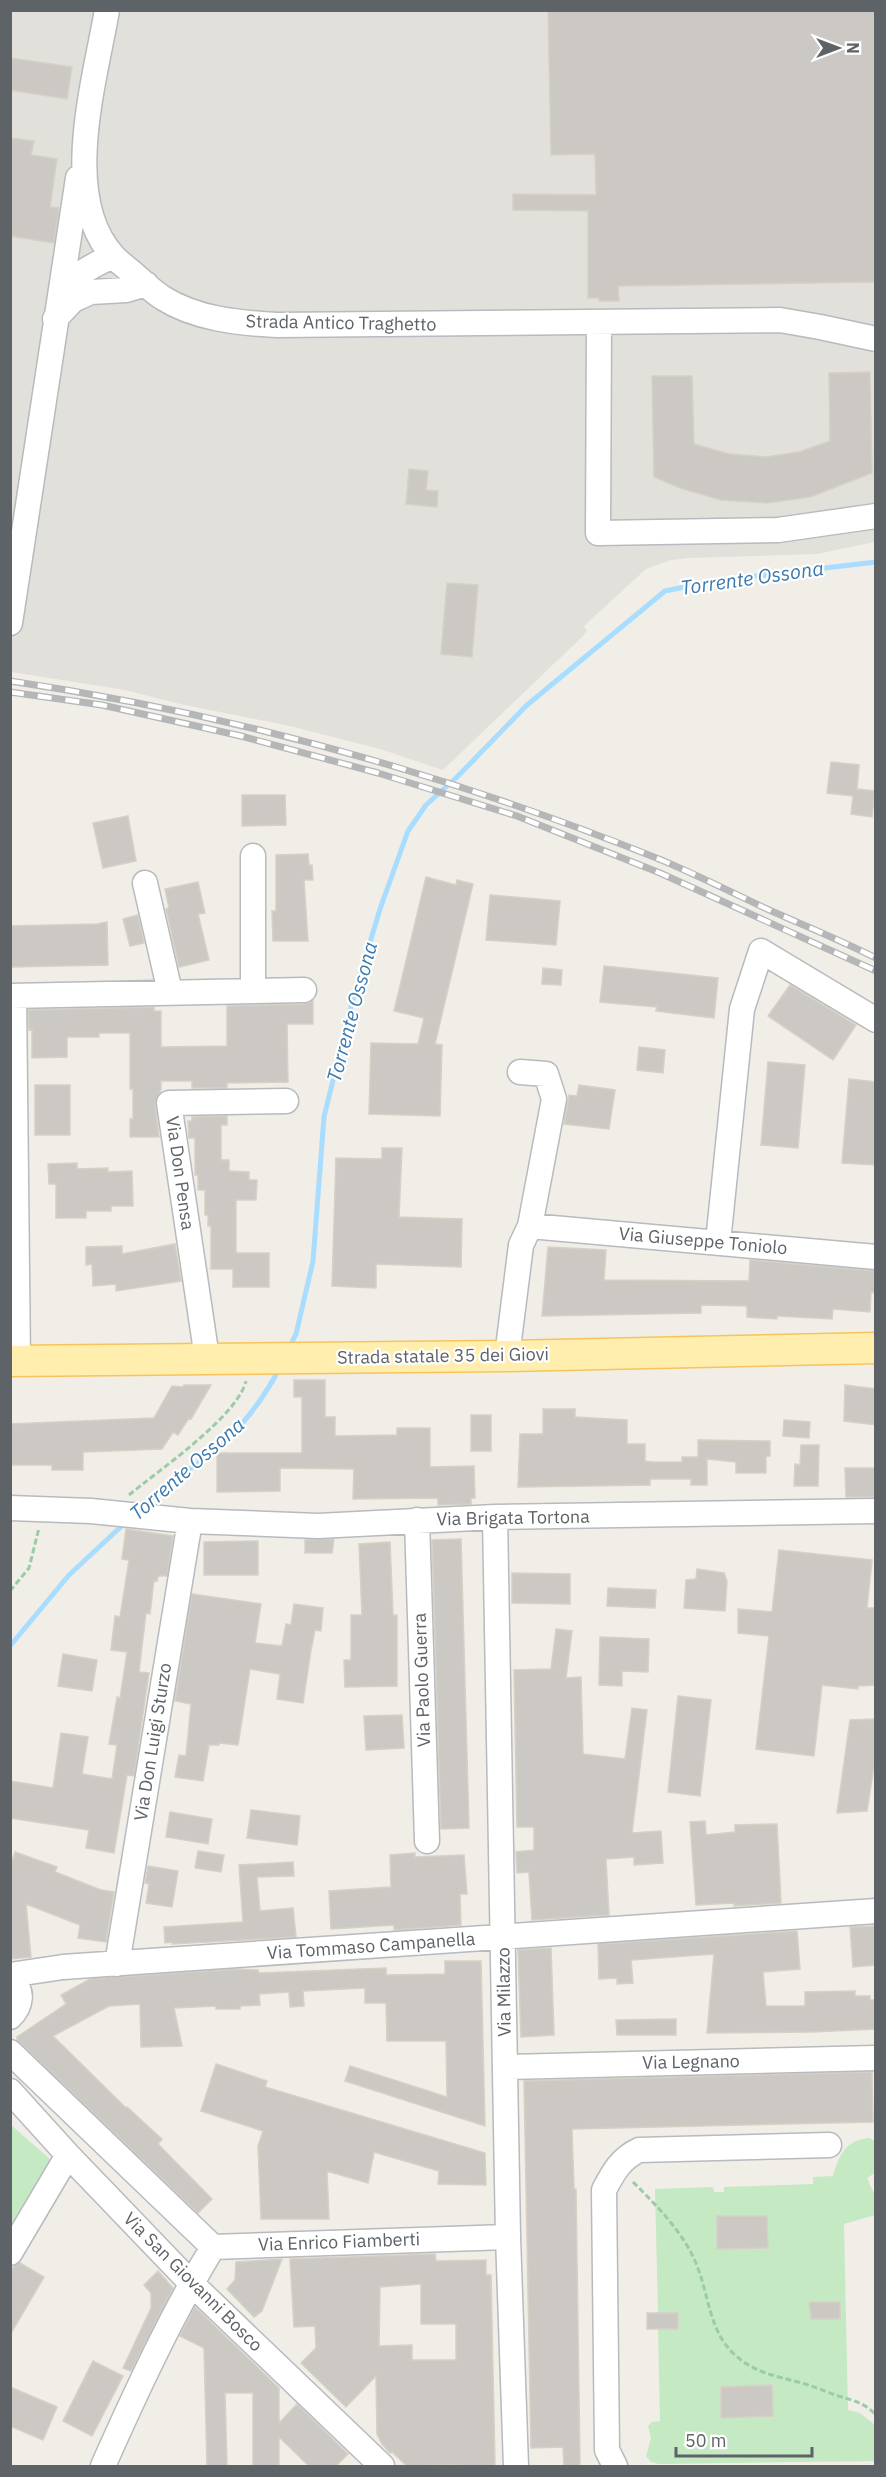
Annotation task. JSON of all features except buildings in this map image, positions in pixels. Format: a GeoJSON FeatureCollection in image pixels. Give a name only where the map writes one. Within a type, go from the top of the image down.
{"type":"FeatureCollection","features":[{"type":"Feature","properties":{"kind":"main road","name":"Strada statale 35 dei Giovi"},"geometry":{"type":"LineString","coordinates":[[14,1361],[507,1356],[876,1348]]}},
{"type":"Feature","properties":{"kind":"street","name":"Strada Antico Traghetto"},"geometry":{"type":"LineString","coordinates":[[10,623],[55,319],[107,10]]}},
{"type":"Feature","properties":{"kind":"street","name":"Strada Antico Traghetto"},"geometry":{"type":"LineString","coordinates":[[84,143],[84,182],[91,212],[99,235],[113,256],[162,298],[178,306],[239,323],[277,326],[599,324],[780,320],[874,339]]}},
{"type":"Feature","properties":{"kind":"street"},"geometry":{"type":"LineString","coordinates":[[55,319],[63,295],[71,281],[88,268],[113,256]]}},
{"type":"Feature","properties":{"kind":"street"},"geometry":{"type":"LineString","coordinates":[[55,319],[73,300],[91,292],[126,290],[146,284]]}},
{"type":"Feature","properties":{"kind":"street"},"geometry":{"type":"LineString","coordinates":[[599,324],[598,533],[778,530],[876,516]]}},
{"type":"Feature","properties":{"kind":"street"},"geometry":{"type":"LineString","coordinates":[[253,856],[253,991]]}},
{"type":"Feature","properties":{"kind":"street"},"geometry":{"type":"LineString","coordinates":[[145,883],[170,992]]}},
{"type":"Feature","properties":{"kind":"street"},"geometry":{"type":"LineString","coordinates":[[718,1242],[742,1009],[761,951],[876,1020]]}},
{"type":"Feature","properties":{"kind":"street"},"geometry":{"type":"LineString","coordinates":[[14,1361],[12,996],[304,990]]}},
{"type":"Feature","properties":{"kind":"street"},"geometry":{"type":"LineString","coordinates":[[507,1356],[521,1245],[530,1226],[554,1100],[546,1074],[520,1071]]}},
{"type":"Feature","properties":{"kind":"street","name":"Via Don Pensa"},"geometry":{"type":"LineString","coordinates":[[207,1358],[169,1103],[286,1101]]}},
{"type":"Feature","properties":{"kind":"street","name":"Via Giuseppe Toniolo"},"geometry":{"type":"LineString","coordinates":[[530,1226],[876,1257]]}},
{"type":"Feature","properties":{"kind":"street","name":"Via Brigata Tortona"},"geometry":{"type":"LineString","coordinates":[[10,1508],[45,1508],[190,1521],[318,1526],[495,1517],[876,1511]]}},
{"type":"Feature","properties":{"kind":"street","name":"Via Milazzo"},"geometry":{"type":"LineString","coordinates":[[495,1517],[508,2237],[516,2466]]}},
{"type":"Feature","properties":{"kind":"street","name":"Via Paolo Guerra"},"geometry":{"type":"LineString","coordinates":[[417,1520],[427,1841]]}},
{"type":"Feature","properties":{"kind":"street","name":"Via Don Luigi Sturzo"},"geometry":{"type":"LineString","coordinates":[[117,1964],[190,1521]]}},
{"type":"Feature","properties":{"kind":"street","name":"Via Tommaso Campanella"},"geometry":{"type":"LineString","coordinates":[[10,1975],[21,1972],[117,1964],[876,1911]]}},
{"type":"Feature","properties":{"kind":"street"},"geometry":{"type":"LineString","coordinates":[[10,1980],[15,1983],[21,1994],[20,2006],[11,2019]]}},
{"type":"Feature","properties":{"kind":"street","name":"Via San Giovanni Bosco"},"geometry":{"type":"LineString","coordinates":[[10,2052],[213,2247]]}},
{"type":"Feature","properties":{"kind":"street","name":"Via Legnano"},"geometry":{"type":"LineString","coordinates":[[506,2067],[876,2058]]}},
{"type":"Feature","properties":{"kind":"street","name":"Via San Giovanni Bosco"},"geometry":{"type":"LineString","coordinates":[[10,2091],[191,2283],[382,2466]]}},
{"type":"Feature","properties":{"kind":"street"},"geometry":{"type":"LineString","coordinates":[[615,2466],[607,2450],[604,2190],[616,2168],[628,2155],[639,2150],[829,2145]]}},
{"type":"Feature","properties":{"kind":"street"},"geometry":{"type":"LineString","coordinates":[[10,2253],[68,2155]]}},
{"type":"Feature","properties":{"kind":"street","name":"Via Enrico Fiamberti"},"geometry":{"type":"LineString","coordinates":[[213,2247],[508,2237]]}},
{"type":"Feature","properties":{"kind":"street"},"geometry":{"type":"LineString","coordinates":[[104,2466],[126,2415],[191,2283],[213,2247]]}},
{"type":"Feature","properties":{"kind":"path"},"geometry":{"type":"LineString","coordinates":[[99,1512],[202,1435],[231,1407],[246,1384],[246,1357]]}},
{"type":"Feature","properties":{"kind":"path"},"geometry":{"type":"LineString","coordinates":[[10,1591],[29,1568],[45,1508]]}},
{"type":"Feature","properties":{"kind":"path"},"geometry":{"type":"LineString","coordinates":[[616,2168],[650,2199],[684,2242],[697,2266],[714,2324],[727,2347],[736,2356],[762,2373],[806,2384],[856,2401],[868,2407],[876,2415]]}},
{"type":"Feature","properties":{"kind":"shaded area"},"geometry":{"type":"Polygon","coordinates":[[[10,11],[875,11],[875,542],[817,554],[671,560],[646,569],[584,626],[587,631],[583,636],[443,770],[380,749],[290,726],[180,704],[125,690],[11,672],[10,11]]]}},
{"type":"Feature","properties":{"kind":"green space"},"geometry":{"type":"Polygon","coordinates":[[[11,2125],[51,2160],[11,2234],[11,2125]]]}},
{"type":"Feature","properties":{"kind":"green space"},"geometry":{"type":"Polygon","coordinates":[[[869,2138],[875,2141],[875,2173],[867,2178],[875,2196],[875,2215],[844,2224],[848,2410],[860,2413],[875,2425],[875,2461],[659,2464],[651,2462],[646,2456],[651,2438],[648,2426],[652,2422],[660,2421],[658,2329],[663,2328],[663,2313],[658,2313],[655,2189],[713,2187],[714,2192],[724,2192],[724,2187],[813,2184],[813,2177],[833,2176],[844,2150],[854,2142],[869,2138]]]}},
{"type":"Feature","properties":{"kind":"waterway","name":"Torrente Ossona"},"geometry":{"type":"LineString","coordinates":[[288,1350],[296,1334],[313,1261],[324,1117],[353,999],[380,909],[408,831],[426,805],[458,776],[527,705],[665,591],[714,581],[876,562]]}},
{"type":"Feature","properties":{"kind":"waterway","name":"Torrente Ossona"},"geometry":{"type":"LineString","coordinates":[[141,1508],[232,1435],[266,1392],[279,1369]]}},
{"type":"Feature","properties":{"kind":"waterway","name":"Torrente Ossona"},"geometry":{"type":"LineString","coordinates":[[10,1646],[69,1575],[126,1522]]}},
{"type":"Feature","properties":{"kind":"railway"},"geometry":{"type":"LineString","coordinates":[[10,681],[176,711],[340,751],[421,774],[501,800],[659,859],[876,958]]}},
{"type":"Feature","properties":{"kind":"railway"},"geometry":{"type":"LineString","coordinates":[[10,692],[102,705],[241,736],[378,773],[517,816],[660,873],[876,971]]}}]}
